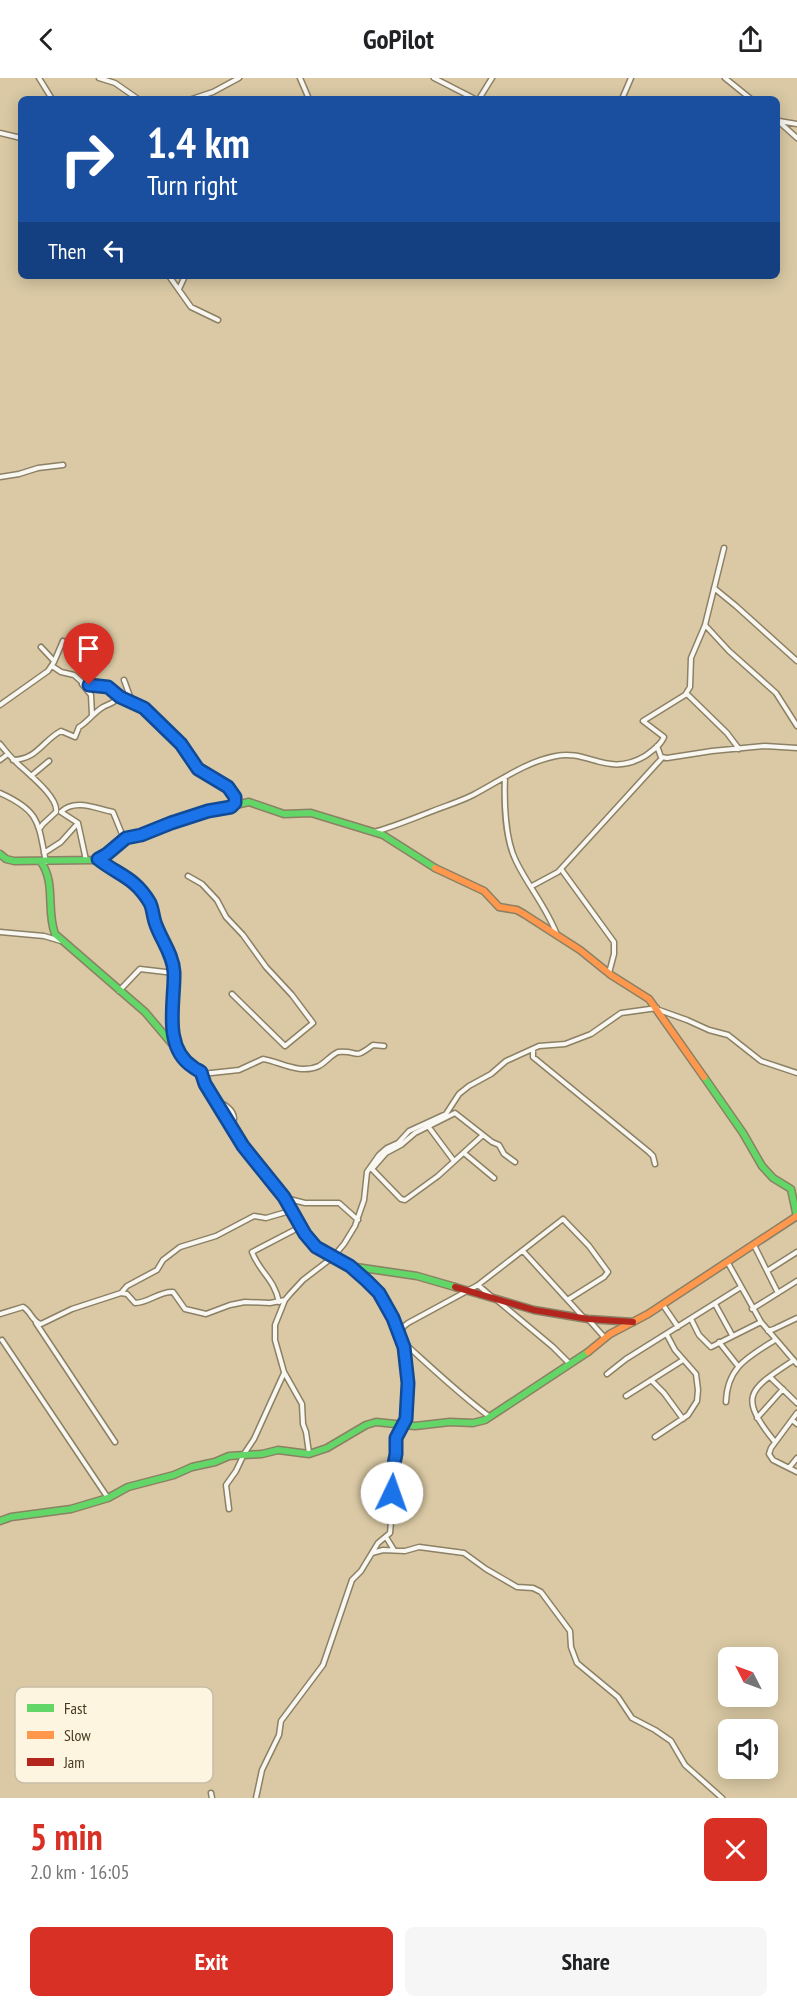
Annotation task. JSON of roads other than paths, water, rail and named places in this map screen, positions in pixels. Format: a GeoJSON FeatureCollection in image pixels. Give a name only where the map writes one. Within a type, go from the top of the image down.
{"type":"FeatureCollection","features":[{"type":"Feature","properties":{"kind":"street"},"geometry":{"type":"LineString","coordinates":[[39,78],[50,96]]}},
{"type":"Feature","properties":{"kind":"street"},"geometry":{"type":"LineString","coordinates":[[99,78],[115,83],[134,96]]}},
{"type":"Feature","properties":{"kind":"street"},"geometry":{"type":"LineString","coordinates":[[201,96],[239,78]]}},
{"type":"Feature","properties":{"kind":"street"},"geometry":{"type":"LineString","coordinates":[[300,78],[308,96]]}},
{"type":"Feature","properties":{"kind":"street"},"geometry":{"type":"LineString","coordinates":[[434,78],[469,96]]}},
{"type":"Feature","properties":{"kind":"street"},"geometry":{"type":"LineString","coordinates":[[481,96],[492,78]]}},
{"type":"Feature","properties":{"kind":"street"},"geometry":{"type":"LineString","coordinates":[[623,96],[631,78]]}},
{"type":"Feature","properties":{"kind":"street"},"geometry":{"type":"LineString","coordinates":[[725,78],[747,96]]}},
{"type":"Feature","properties":{"kind":"street"},"geometry":{"type":"LineString","coordinates":[[780,121],[797,124]]}},
{"type":"Feature","properties":{"kind":"street"},"geometry":{"type":"LineString","coordinates":[[780,123],[797,138]]}},
{"type":"Feature","properties":{"kind":"street"},"geometry":{"type":"LineString","coordinates":[[0,133],[18,137]]}},
{"type":"Feature","properties":{"kind":"street"},"geometry":{"type":"LineString","coordinates":[[171,279],[191,307],[218,320]]}},
{"type":"Feature","properties":{"kind":"street"},"geometry":{"type":"LineString","coordinates":[[179,290],[184,279]]}},
{"type":"Feature","properties":{"kind":"street"},"geometry":{"type":"LineString","coordinates":[[0,477],[63,465]]}},
{"type":"Feature","properties":{"kind":"street"},"geometry":{"type":"LineString","coordinates":[[373,832],[455,803],[520,768],[560,755],[597,762],[628,764],[638,760],[657,746],[664,737],[643,721],[687,694],[690,687],[691,658],[705,625],[724,548]]}},
{"type":"Feature","properties":{"kind":"street"},"geometry":{"type":"LineString","coordinates":[[714,588],[797,662]]}},
{"type":"Feature","properties":{"kind":"street"},"geometry":{"type":"LineString","coordinates":[[705,625],[729,651],[776,693],[797,726]]}},
{"type":"Feature","properties":{"kind":"street"},"geometry":{"type":"LineString","coordinates":[[0,705],[53,664],[63,640]]}},
{"type":"Feature","properties":{"kind":"street"},"geometry":{"type":"LineString","coordinates":[[41,647],[61,672],[75,676],[92,695],[92,716]]}},
{"type":"Feature","properties":{"kind":"street"},"geometry":{"type":"LineString","coordinates":[[124,680],[133,702]]}},
{"type":"Feature","properties":{"kind":"street"},"geometry":{"type":"LineString","coordinates":[[81,683],[108,687],[118,696],[144,708],[184,748],[198,769],[228,787],[235,797],[234,806]]}},
{"type":"Feature","properties":{"kind":"street"},"geometry":{"type":"LineString","coordinates":[[687,694],[727,733],[739,749]]}},
{"type":"Feature","properties":{"kind":"street"},"geometry":{"type":"LineString","coordinates":[[13,760],[35,753],[61,731],[75,737],[78,728],[105,706],[114,702],[118,696]]}},
{"type":"Feature","properties":{"kind":"street"},"geometry":{"type":"LineString","coordinates":[[0,744],[13,760],[44,789],[59,810],[78,823],[86,861]]}},
{"type":"Feature","properties":{"kind":"street"},"geometry":{"type":"LineString","coordinates":[[657,746],[662,758]]}},
{"type":"Feature","properties":{"kind":"street"},"geometry":{"type":"LineString","coordinates":[[531,886],[561,868],[662,758],[773,746],[797,748]]}},
{"type":"Feature","properties":{"kind":"street"},"geometry":{"type":"LineString","coordinates":[[0,760],[8,754]]}},
{"type":"Feature","properties":{"kind":"street"},"geometry":{"type":"LineString","coordinates":[[31,776],[49,761]]}},
{"type":"Feature","properties":{"kind":"street"},"geometry":{"type":"LineString","coordinates":[[505,777],[507,823],[513,852],[557,936]]}},
{"type":"Feature","properties":{"kind":"street"},"geometry":{"type":"LineString","coordinates":[[0,793],[29,811],[40,828],[49,883],[50,924],[55,934],[145,1012],[179,1052],[202,1074],[203,1081],[243,1146],[284,1197],[300,1227],[316,1247],[350,1266],[379,1293],[393,1318],[401,1339],[408,1383],[407,1414],[404,1425],[396,1438],[392,1478],[393,1502],[400,1512],[392,1522],[391,1532],[380,1541],[361,1571],[350,1583],[335,1634],[322,1665],[281,1720],[279,1735],[263,1766],[256,1798]]}},
{"type":"Feature","properties":{"kind":"street"},"geometry":{"type":"LineString","coordinates":[[0,854],[9,860],[44,862],[98,859],[124,839],[208,811],[249,802],[284,814],[311,813],[389,838],[437,869],[484,891],[499,907],[517,910],[644,995],[657,1009],[672,1034],[691,1057],[744,1133],[758,1161],[776,1180],[787,1185],[791,1190],[797,1216],[728,1263],[605,1338],[490,1417],[473,1422],[433,1425],[404,1425],[385,1421],[366,1425],[327,1448],[309,1454],[278,1450],[262,1454],[244,1454],[128,1487],[108,1498],[57,1513],[25,1515],[0,1521]]}},
{"type":"Feature","properties":{"kind":"street"},"geometry":{"type":"LineString","coordinates":[[40,828],[59,810],[77,805],[113,812],[124,839]]}},
{"type":"Feature","properties":{"kind":"street"},"geometry":{"type":"LineString","coordinates":[[44,853],[61,842],[78,823]]}},
{"type":"Feature","properties":{"kind":"street"},"geometry":{"type":"LineString","coordinates":[[98,859],[134,882],[150,903],[155,922],[167,947],[174,973],[171,1021],[179,1052]]}},
{"type":"Feature","properties":{"kind":"street"},"geometry":{"type":"LineString","coordinates":[[561,868],[614,942],[614,954],[609,973]]}},
{"type":"Feature","properties":{"kind":"street"},"geometry":{"type":"LineString","coordinates":[[188,876],[215,897],[226,917],[314,1023],[284,1046],[232,994]]}},
{"type":"Feature","properties":{"kind":"street"},"geometry":{"type":"LineString","coordinates":[[0,932],[44,936],[62,941]]}},
{"type":"Feature","properties":{"kind":"street"},"geometry":{"type":"LineString","coordinates":[[119,991],[140,969],[174,973]]}},
{"type":"Feature","properties":{"kind":"street"},"geometry":{"type":"LineString","coordinates":[[371,1168],[383,1150],[398,1143],[409,1131],[449,1111],[456,1098],[469,1086],[491,1074],[506,1061],[533,1048],[565,1044],[591,1034],[621,1013],[657,1009],[711,1031],[725,1033],[733,1037],[760,1061],[797,1073]]}},
{"type":"Feature","properties":{"kind":"street"},"geometry":{"type":"LineString","coordinates":[[202,1074],[239,1070],[263,1059],[297,1069],[311,1068],[319,1066],[338,1052],[359,1054],[364,1053],[373,1045],[384,1046]]}},
{"type":"Feature","properties":{"kind":"street"},"geometry":{"type":"LineString","coordinates":[[533,1048],[533,1057],[642,1145],[653,1156],[655,1164]]}},
{"type":"Feature","properties":{"kind":"street"},"geometry":{"type":"LineString","coordinates":[[309,1454],[302,1404],[284,1372],[274,1335],[275,1325],[285,1300],[303,1280],[333,1257],[344,1244],[357,1220],[364,1200],[367,1172],[389,1151],[401,1145],[410,1136],[455,1113],[499,1145],[504,1154],[515,1162]]}},
{"type":"Feature","properties":{"kind":"street"},"geometry":{"type":"LineString","coordinates":[[428,1126],[454,1161]]}},
{"type":"Feature","properties":{"kind":"street"},"geometry":{"type":"LineString","coordinates":[[371,1168],[401,1199],[405,1200],[438,1176],[483,1135]]}},
{"type":"Feature","properties":{"kind":"street"},"geometry":{"type":"LineString","coordinates":[[464,1153],[494,1178]]}},
{"type":"Feature","properties":{"kind":"street"},"geometry":{"type":"LineString","coordinates":[[366,1181],[378,1176]]}},
{"type":"Feature","properties":{"kind":"street"},"geometry":{"type":"LineString","coordinates":[[284,1197],[305,1203],[339,1203],[357,1220]]}},
{"type":"Feature","properties":{"kind":"street"},"geometry":{"type":"LineString","coordinates":[[35,1321],[41,1324],[72,1309],[121,1293],[127,1286],[157,1270],[163,1260],[180,1247],[216,1236],[254,1216],[266,1218],[290,1211]]}},
{"type":"Feature","properties":{"kind":"street"},"geometry":{"type":"LineString","coordinates":[[401,1339],[403,1327],[408,1323],[478,1286],[563,1219],[574,1228],[608,1272],[604,1277],[569,1299]]}},
{"type":"Feature","properties":{"kind":"street"},"geometry":{"type":"LineString","coordinates":[[279,1302],[274,1284],[259,1266],[252,1252],[300,1227]]}},
{"type":"Feature","properties":{"kind":"street"},"geometry":{"type":"LineString","coordinates":[[754,1245],[778,1293]]}},
{"type":"Feature","properties":{"kind":"street"},"geometry":{"type":"LineString","coordinates":[[524,1251],[605,1338]]}},
{"type":"Feature","properties":{"kind":"street"},"geometry":{"type":"LineString","coordinates":[[767,1271],[797,1252]]}},
{"type":"Feature","properties":{"kind":"street"},"geometry":{"type":"LineString","coordinates":[[728,1263],[752,1309],[767,1331],[795,1362],[759,1384],[754,1392],[752,1409],[775,1442]]}},
{"type":"Feature","properties":{"kind":"street"},"geometry":{"type":"LineString","coordinates":[[350,1266],[395,1271],[534,1310],[586,1319],[633,1322]]}},
{"type":"Feature","properties":{"kind":"street"},"geometry":{"type":"LineString","coordinates":[[752,1309],[797,1281]]}},
{"type":"Feature","properties":{"kind":"street"},"geometry":{"type":"LineString","coordinates":[[478,1286],[553,1347],[570,1364]]}},
{"type":"Feature","properties":{"kind":"street"},"geometry":{"type":"LineString","coordinates":[[608,1374],[626,1359],[741,1287]]}},
{"type":"Feature","properties":{"kind":"street"},"geometry":{"type":"LineString","coordinates":[[121,1293],[126,1294],[135,1303],[140,1303],[165,1292],[172,1292],[185,1309],[204,1314],[245,1302],[285,1300]]}},
{"type":"Feature","properties":{"kind":"street"},"geometry":{"type":"LineString","coordinates":[[663,1304],[678,1327]]}},
{"type":"Feature","properties":{"kind":"street"},"geometry":{"type":"LineString","coordinates":[[715,1304],[732,1335]]}},
{"type":"Feature","properties":{"kind":"street"},"geometry":{"type":"LineString","coordinates":[[0,1314],[23,1306],[27,1309],[115,1443]]}},
{"type":"Feature","properties":{"kind":"street"},"geometry":{"type":"LineString","coordinates":[[691,1319],[699,1335],[711,1347],[761,1322]]}},
{"type":"Feature","properties":{"kind":"street"},"geometry":{"type":"LineString","coordinates":[[767,1331],[796,1319]]}},
{"type":"Feature","properties":{"kind":"street"},"geometry":{"type":"LineString","coordinates":[[655,1437],[683,1419],[697,1401],[696,1374],[683,1360],[667,1335]]}},
{"type":"Feature","properties":{"kind":"street"},"geometry":{"type":"LineString","coordinates":[[0,1346],[1,1339]]}},
{"type":"Feature","properties":{"kind":"street"},"geometry":{"type":"LineString","coordinates":[[1,1339],[108,1498]]}},
{"type":"Feature","properties":{"kind":"street"},"geometry":{"type":"LineString","coordinates":[[401,1339],[454,1389],[490,1417]]}},
{"type":"Feature","properties":{"kind":"street"},"geometry":{"type":"LineString","coordinates":[[726,1402],[728,1384],[738,1366],[775,1340]]}},
{"type":"Feature","properties":{"kind":"street"},"geometry":{"type":"LineString","coordinates":[[719,1342],[738,1366]]}},
{"type":"Feature","properties":{"kind":"street"},"geometry":{"type":"LineString","coordinates":[[626,1396],[683,1360]]}},
{"type":"Feature","properties":{"kind":"street"},"geometry":{"type":"LineString","coordinates":[[229,1509],[226,1485],[254,1439],[284,1372]]}},
{"type":"Feature","properties":{"kind":"street"},"geometry":{"type":"LineString","coordinates":[[770,1377],[797,1403]]}},
{"type":"Feature","properties":{"kind":"street"},"geometry":{"type":"LineString","coordinates":[[651,1380],[664,1393],[683,1419]]}},
{"type":"Feature","properties":{"kind":"street"},"geometry":{"type":"LineString","coordinates":[[757,1418],[783,1389]]}},
{"type":"Feature","properties":{"kind":"street"},"geometry":{"type":"LineString","coordinates":[[797,1413],[770,1450],[771,1458],[797,1472]]}},
{"type":"Feature","properties":{"kind":"street"},"geometry":{"type":"LineString","coordinates":[[792,1420],[797,1424]]}},
{"type":"Feature","properties":{"kind":"street"},"geometry":{"type":"LineString","coordinates":[[789,1468],[797,1458]]}},
{"type":"Feature","properties":{"kind":"street"},"geometry":{"type":"LineString","coordinates":[[386,1537],[394,1550]]}},
{"type":"Feature","properties":{"kind":"street"},"geometry":{"type":"LineString","coordinates":[[372,1553],[405,1551],[419,1546],[464,1553],[517,1587],[533,1588],[542,1592],[570,1631],[571,1647],[577,1663],[619,1699],[632,1718],[656,1730],[671,1741],[685,1765],[722,1798]]}}]}
